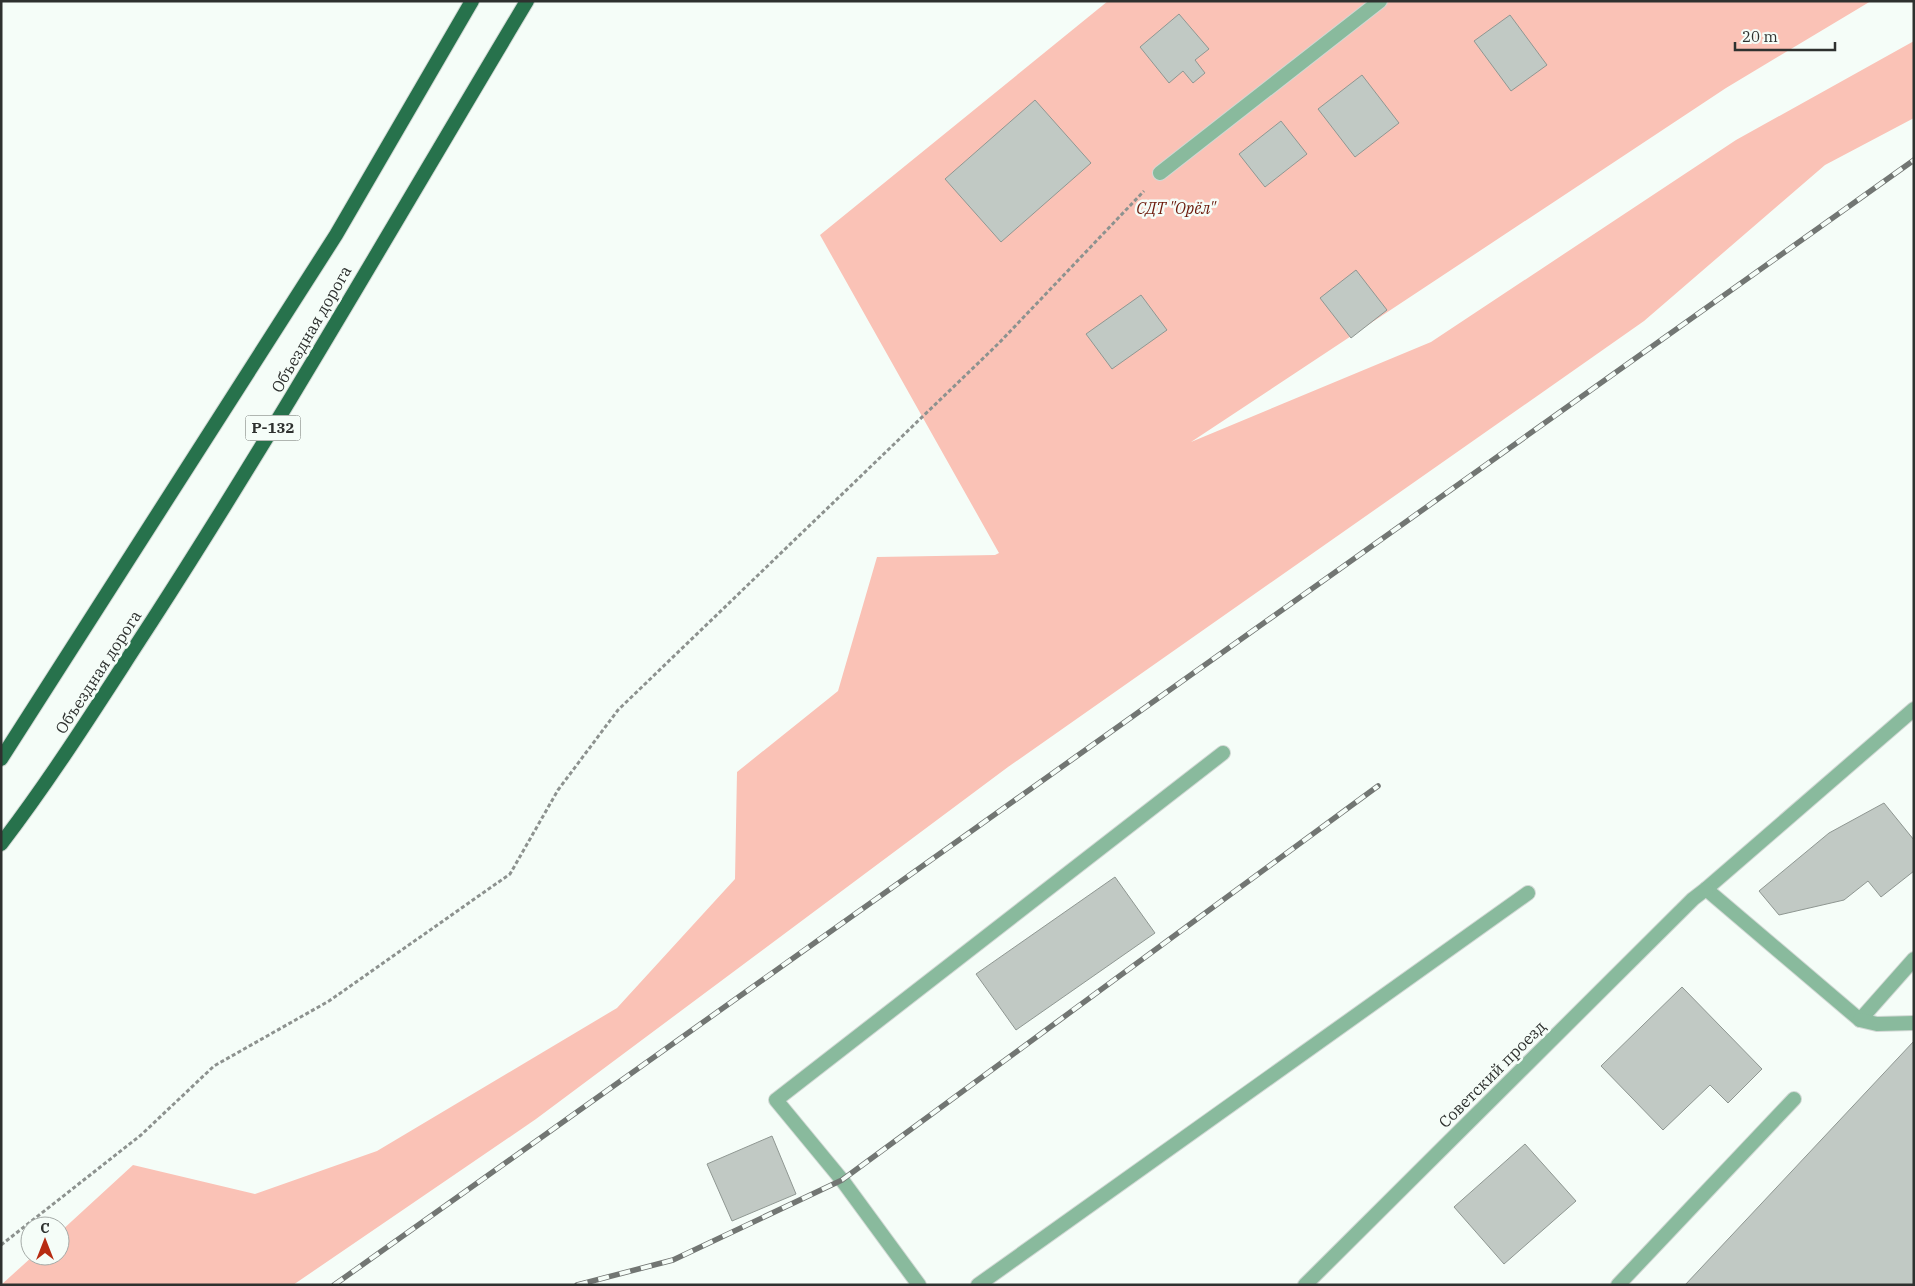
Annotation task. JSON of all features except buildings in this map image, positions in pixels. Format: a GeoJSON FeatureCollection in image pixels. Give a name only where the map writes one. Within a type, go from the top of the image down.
{"type":"FeatureCollection","features":[{"type":"Feature","properties":{"kind":"highway","name":"Объездная дорога"},"geometry":{"type":"LineString","coordinates":[[1,759],[336,235],[472,1]]}},
{"type":"Feature","properties":{"kind":"highway","name":"Объездная дорога"},"geometry":{"type":"LineString","coordinates":[[1,844],[45,787],[236,491],[527,1]]}},
{"type":"Feature","properties":{"kind":"street"},"geometry":{"type":"LineString","coordinates":[[1160,173],[1380,1]]}},
{"type":"Feature","properties":{"kind":"street","name":"Советский проезд"},"geometry":{"type":"LineString","coordinates":[[1305,1285],[1693,899],[1914,709]]}},
{"type":"Feature","properties":{"kind":"street"},"geometry":{"type":"LineString","coordinates":[[918,1285],[842,1180],[776,1100],[1224,753]]}},
{"type":"Feature","properties":{"kind":"street"},"geometry":{"type":"LineString","coordinates":[[1706,889],[1860,1020],[1877,1024],[1914,1022]]}},
{"type":"Feature","properties":{"kind":"street"},"geometry":{"type":"LineString","coordinates":[[978,1285],[1528,892]]}},
{"type":"Feature","properties":{"kind":"street"},"geometry":{"type":"LineString","coordinates":[[1860,1020],[1914,959]]}},
{"type":"Feature","properties":{"kind":"street"},"geometry":{"type":"LineString","coordinates":[[1618,1285],[1794,1099]]}},
{"type":"Feature","properties":{"kind":"path"},"geometry":{"type":"LineString","coordinates":[[1,1245],[141,1135],[214,1066],[329,1001],[510,874],[558,790],[618,710],[999,343],[1160,173]]}},
{"type":"Feature","properties":{"kind":"green space","name":"СДТ \"Орёл\""},"geometry":{"type":"Polygon","coordinates":[[[1108,1],[1871,1],[1726,88],[1191,442],[1431,342],[1736,140],[1914,41],[1914,118],[1825,165],[1644,321],[1008,767],[536,1119],[293,1285],[1,1285],[22,1266],[70,1266],[70,1223],[133,1165],[255,1194],[377,1151],[617,1008],[735,879],[737,772],[838,691],[877,557],[995,555],[999,553],[820,235],[1108,1]]]}},
{"type":"Feature","properties":{"kind":"railway"},"geometry":{"type":"LineString","coordinates":[[334,1285],[1914,160]]}},
{"type":"Feature","properties":{"kind":"railway"},"geometry":{"type":"LineString","coordinates":[[577,1285],[673,1260],[842,1180],[1378,786]]}}]}
